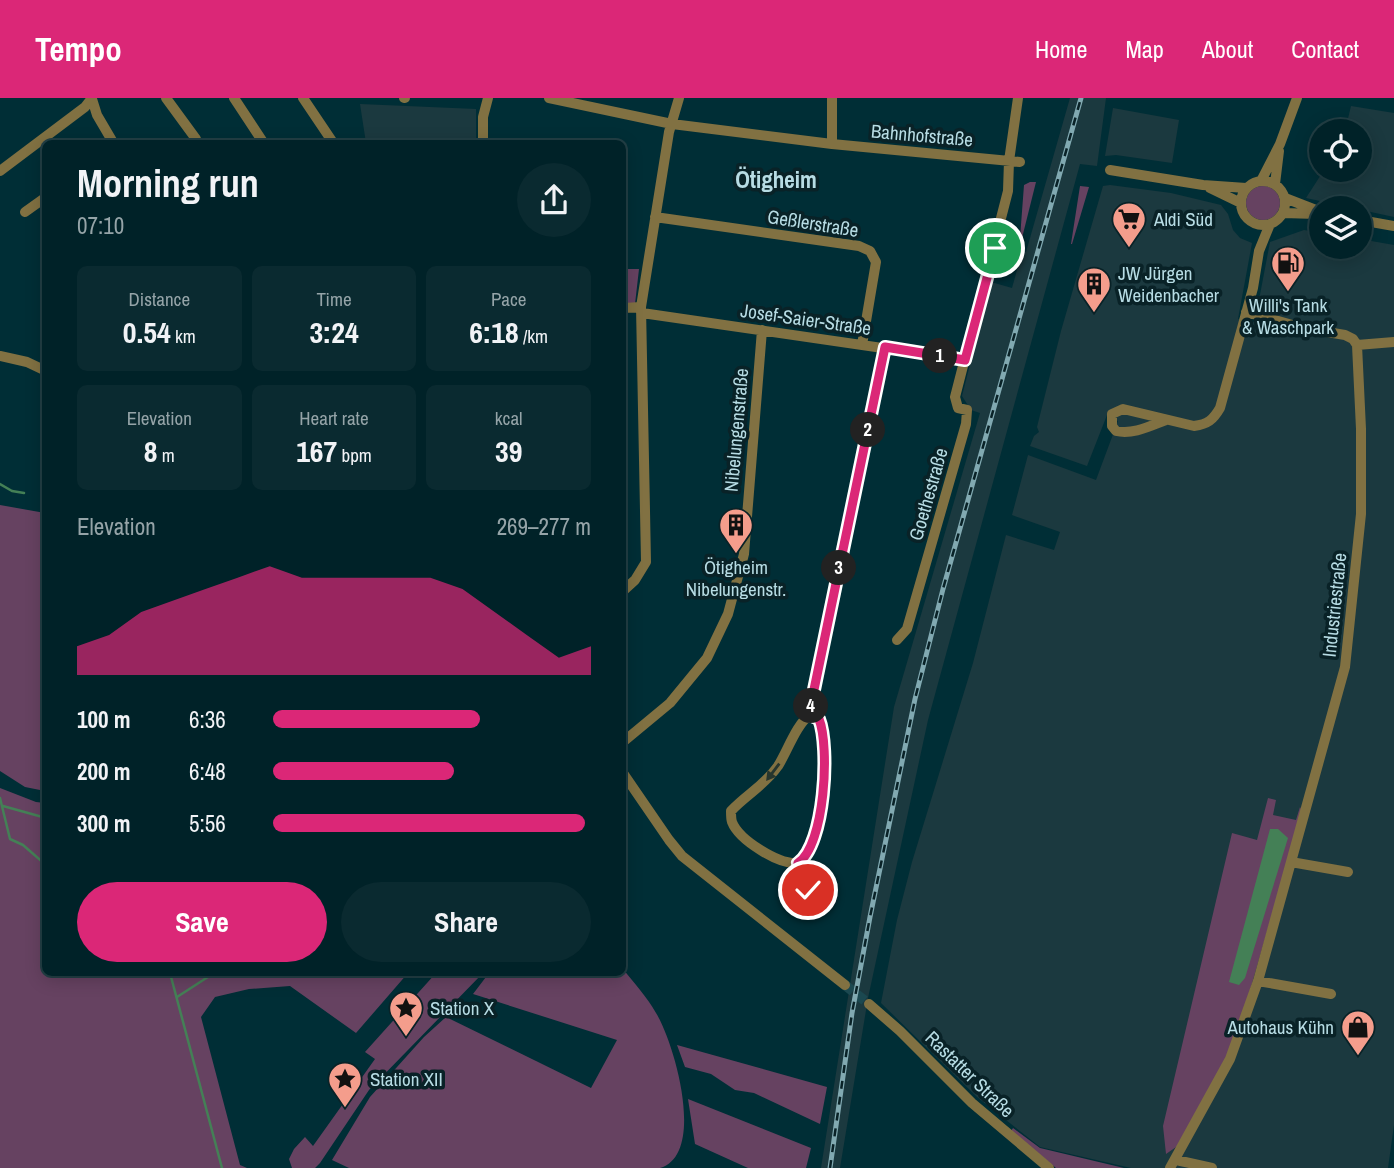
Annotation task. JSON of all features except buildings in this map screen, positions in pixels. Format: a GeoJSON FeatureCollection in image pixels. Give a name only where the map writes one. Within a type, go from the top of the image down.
{"type":"FeatureCollection","features":[{"type":"Feature","properties":{"kind":"street"},"geometry":{"type":"LineString","coordinates":[[91,98],[97,115],[112,140]]}},
{"type":"Feature","properties":{"kind":"street"},"geometry":{"type":"LineString","coordinates":[[0,171],[85,107],[91,98]]}},
{"type":"Feature","properties":{"kind":"street"},"geometry":{"type":"LineString","coordinates":[[166,98],[196,139]]}},
{"type":"Feature","properties":{"kind":"street"},"geometry":{"type":"LineString","coordinates":[[234,98],[263,140]]}},
{"type":"Feature","properties":{"kind":"street"},"geometry":{"type":"LineString","coordinates":[[482,140],[483,117],[488,98]]}},
{"type":"Feature","properties":{"kind":"street","name":"Bahnhofstraße"},"geometry":{"type":"LineString","coordinates":[[549,98],[672,124],[832,144],[1015,161]]}},
{"type":"Feature","properties":{"kind":"street"},"geometry":{"type":"LineString","coordinates":[[626,588],[635,580],[646,562],[641,310],[655,217],[679,98]]}},
{"type":"Feature","properties":{"kind":"street"},"geometry":{"type":"LineString","coordinates":[[832,98],[832,144]]}},
{"type":"Feature","properties":{"kind":"street"},"geometry":{"type":"LineString","coordinates":[[965,360],[1015,161],[1018,98]]}},
{"type":"Feature","properties":{"kind":"street"},"geometry":{"type":"LineString","coordinates":[[1262,181],[1280,144],[1297,98]]}},
{"type":"Feature","properties":{"kind":"street"},"geometry":{"type":"LineString","coordinates":[[306,99],[332,140]]}},
{"type":"Feature","properties":{"kind":"street"},"geometry":{"type":"LineString","coordinates":[[1275,184],[1280,144]]}},
{"type":"Feature","properties":{"kind":"street"},"geometry":{"type":"LineString","coordinates":[[1110,170],[1203,185],[1246,188],[1262,181],[1275,184],[1285,198],[1309,208]]}},
{"type":"Feature","properties":{"kind":"street"},"geometry":{"type":"LineString","coordinates":[[1203,185],[1241,203]]}},
{"type":"Feature","properties":{"kind":"street"},"geometry":{"type":"LineString","coordinates":[[1246,188],[1241,203],[1245,216],[1256,224],[1276,222],[1283,213],[1285,198]]}},
{"type":"Feature","properties":{"kind":"street"},"geometry":{"type":"LineString","coordinates":[[25,212],[42,200]]}},
{"type":"Feature","properties":{"kind":"street"},"geometry":{"type":"LineString","coordinates":[[1283,213],[1309,213]]}},
{"type":"Feature","properties":{"kind":"street","name":"Geßlerstraße"},"geometry":{"type":"LineString","coordinates":[[655,217],[859,246],[870,251],[876,262],[862,345]]}},
{"type":"Feature","properties":{"kind":"street"},"geometry":{"type":"LineString","coordinates":[[1372,222],[1394,226]]}},
{"type":"Feature","properties":{"kind":"street"},"geometry":{"type":"LineString","coordinates":[[1256,224],[1259,251]]}},
{"type":"Feature","properties":{"kind":"street"},"geometry":{"type":"LineString","coordinates":[[1166,419],[1143,429],[1123,433],[1116,431],[1111,421],[1112,414],[1122,409],[1166,419],[1194,426],[1206,425],[1214,418],[1220,408],[1246,312],[1259,251],[1270,224]]}},
{"type":"Feature","properties":{"kind":"street","name":"Josef-Saier-Straße"},"geometry":{"type":"LineString","coordinates":[[626,308],[965,360]]}},
{"type":"Feature","properties":{"kind":"street"},"geometry":{"type":"LineString","coordinates":[[1246,312],[1303,328],[1345,335],[1357,345],[1394,342]]}},
{"type":"Feature","properties":{"kind":"street","name":"Nibelungenstraße"},"geometry":{"type":"LineString","coordinates":[[626,740],[670,703],[707,658],[728,614],[744,554],[762,330]]}},
{"type":"Feature","properties":{"kind":"street","name":"Industriestraße"},"geometry":{"type":"LineString","coordinates":[[1212,1168],[1173,1164],[1230,1059],[1258,981],[1345,667],[1361,514],[1357,345]]}},
{"type":"Feature","properties":{"kind":"street"},"geometry":{"type":"LineString","coordinates":[[810,715],[819,719],[825,739],[824,787],[812,841],[806,855],[798,863],[786,863],[740,833],[732,822],[731,811],[770,777],[804,719],[810,715],[885,347]]}},
{"type":"Feature","properties":{"kind":"street"},"geometry":{"type":"LineString","coordinates":[[0,356],[27,362],[42,369]]}},
{"type":"Feature","properties":{"kind":"street","name":"Goethestraße"},"geometry":{"type":"LineString","coordinates":[[897,640],[907,629],[966,424],[967,410],[958,408],[955,397],[965,360]]}},
{"type":"Feature","properties":{"kind":"street"},"geometry":{"type":"LineString","coordinates":[[626,777],[682,856],[845,985]]}},
{"type":"Feature","properties":{"kind":"street"},"geometry":{"type":"LineString","coordinates":[[1291,862],[1348,872]]}},
{"type":"Feature","properties":{"kind":"street"},"geometry":{"type":"LineString","coordinates":[[798,863],[808,890]]}},
{"type":"Feature","properties":{"kind":"street"},"geometry":{"type":"LineString","coordinates":[[1258,981],[1331,993]]}},
{"type":"Feature","properties":{"kind":"street","name":"Rastatter Straße"},"geometry":{"type":"LineString","coordinates":[[869,1004],[972,1103],[1049,1168]]}},
{"type":"Feature","properties":{"kind":"shaded area"},"geometry":{"type":"Polygon","coordinates":[[[1070,98],[1106,98],[1097,166],[1080,164],[928,720],[868,998],[840,1168],[821,1168],[894,707],[980,413],[971,410],[962,396],[991,282],[1012,288],[1022,252],[1026,252],[1070,98]]]}},
{"type":"Feature","properties":{"kind":"shaded area"},"geometry":{"type":"Polygon","coordinates":[[[360,104],[476,109],[476,140],[366,140],[360,104]]]}},
{"type":"Feature","properties":{"kind":"shaded area"},"geometry":{"type":"Polygon","coordinates":[[[1351,106],[1394,113],[1394,217],[1372,212],[1372,196],[1306,198],[1316,182],[1372,182],[1372,119],[1348,119],[1351,106]]]}},
{"type":"Feature","properties":{"kind":"shaded area"},"geometry":{"type":"Polygon","coordinates":[[[1113,108],[1179,120],[1172,163],[1116,155],[1105,156],[1113,108]]]}},
{"type":"Feature","properties":{"kind":"shaded area"},"geometry":{"type":"Polygon","coordinates":[[[1036,182],[1020,238],[1024,185],[1036,182]]]}},
{"type":"Feature","properties":{"kind":"shaded area"},"geometry":{"type":"Polygon","coordinates":[[[1080,186],[1089,187],[1071,244],[1080,186]]]}},
{"type":"Feature","properties":{"kind":"shaded area"},"geometry":{"type":"Polygon","coordinates":[[[1103,186],[1171,193],[1221,205],[1228,214],[1233,230],[1240,238],[1252,243],[1238,319],[1251,323],[1255,321],[1270,242],[1304,230],[1309,231],[1309,259],[1372,259],[1372,241],[1394,245],[1394,1125],[1388,1168],[1131,1168],[1040,1147],[977,1097],[881,1003],[897,920],[912,862],[973,663],[1006,535],[1054,550],[1060,532],[1012,515],[1028,455],[1096,480],[1118,421],[1107,415],[1087,466],[1030,446],[1039,432],[1037,427],[1061,331],[1103,186]]]}},
{"type":"Feature","properties":{"kind":"shaded area"},"geometry":{"type":"Polygon","coordinates":[[[1263,186],[1275,191],[1280,203],[1275,215],[1263,220],[1251,215],[1246,203],[1251,191],[1263,186]]]}},
{"type":"Feature","properties":{"kind":"shaded area"},"geometry":{"type":"Polygon","coordinates":[[[626,269],[639,269],[635,304],[626,305],[626,269]]]}},
{"type":"Feature","properties":{"kind":"shaded area"},"geometry":{"type":"Polygon","coordinates":[[[0,505],[42,512],[42,790],[25,787],[0,771],[0,505]]]}},
{"type":"Feature","properties":{"kind":"shaded area"},"geometry":{"type":"Polygon","coordinates":[[[0,788],[42,803],[42,976],[405,976],[356,1033],[290,986],[249,989],[215,997],[201,1017],[240,1165],[247,1168],[0,1168],[0,788]]]}},
{"type":"Feature","properties":{"kind":"shaded area"},"geometry":{"type":"Polygon","coordinates":[[[1268,798],[1276,800],[1273,815],[1296,820],[1300,807],[1302,811],[1244,1011],[1225,1060],[1179,1145],[1166,1154],[1163,1126],[1232,833],[1257,840],[1268,798]]]}},
{"type":"Feature","properties":{"kind":"shaded area"},"geometry":{"type":"Polygon","coordinates":[[[1270,829],[1278,829],[1288,838],[1245,978],[1239,985],[1229,982],[1270,829]]]}},
{"type":"Feature","properties":{"kind":"shaded area"},"geometry":{"type":"Polygon","coordinates":[[[626,973],[656,1013],[678,1071],[684,1120],[682,1142],[674,1159],[660,1168],[349,1168],[332,1160],[370,1097],[424,1037],[446,1017],[591,1088],[617,1040],[473,994],[487,976],[626,976],[626,973]]]}},
{"type":"Feature","properties":{"kind":"shaded area"},"geometry":{"type":"Polygon","coordinates":[[[433,976],[480,976],[369,1090],[320,1163],[315,1168],[292,1168],[289,1159],[294,1149],[305,1137],[313,1146],[375,1059],[365,1052],[433,976]]]}},
{"type":"Feature","properties":{"kind":"shaded area"},"geometry":{"type":"Polygon","coordinates":[[[677,1045],[827,1087],[820,1124],[754,1093],[735,1090],[711,1074],[685,1067],[677,1045]]]}},
{"type":"Feature","properties":{"kind":"shaded area"},"geometry":{"type":"Polygon","coordinates":[[[688,1099],[811,1148],[806,1168],[748,1168],[695,1144],[688,1099]]]}},
{"type":"Feature","properties":{"kind":"shaded area"},"geometry":{"type":"Polygon","coordinates":[[[1013,1128],[1040,1148],[1124,1168],[1056,1168],[1011,1131],[1013,1128]]]}},
{"type":"Feature","properties":{"kind":"waterway"},"geometry":{"type":"LineString","coordinates":[[0,484],[12,491],[24,493]]}},
{"type":"Feature","properties":{"kind":"waterway"},"geometry":{"type":"LineString","coordinates":[[0,798],[10,839],[23,845],[42,862]]}},
{"type":"Feature","properties":{"kind":"waterway"},"geometry":{"type":"LineString","coordinates":[[3,806],[42,817]]}},
{"type":"Feature","properties":{"kind":"waterway"},"geometry":{"type":"LineString","coordinates":[[171,976],[222,1168]]}},
{"type":"Feature","properties":{"kind":"waterway"},"geometry":{"type":"LineString","coordinates":[[177,997],[209,976]]}},
{"type":"Feature","properties":{"kind":"tunnel"},"geometry":{"type":"LineString","coordinates":[[845,985],[869,1004]]}},
{"type":"Feature","properties":{"kind":"railway"},"geometry":{"type":"LineString","coordinates":[[830,1168],[852,1013],[915,699],[943,589],[1081,98]]}},
{"type":"Feature","properties":{"kind":"place","name":"Aldi Süd"},"geometry":{"type":"Point","coordinates":[1129,249]}},
{"type":"Feature","properties":{"kind":"place","name":"Willi's Tank & Waschpark"},"geometry":{"type":"Point","coordinates":[1288,293]}},
{"type":"Feature","properties":{"kind":"place","name":"JW Jürgen Weidenbacher"},"geometry":{"type":"Point","coordinates":[1094,314]}},
{"type":"Feature","properties":{"kind":"place","name":"Ötigheim Nibelungenstr."},"geometry":{"type":"Point","coordinates":[736,555]}},
{"type":"Feature","properties":{"kind":"place","name":"Station X"},"geometry":{"type":"Point","coordinates":[406,1038]}},
{"type":"Feature","properties":{"kind":"place","name":"Autohaus Kühn"},"geometry":{"type":"Point","coordinates":[1358,1057]}},
{"type":"Feature","properties":{"kind":"place","name":"Station XII"},"geometry":{"type":"Point","coordinates":[345,1109]}},
{"type":"Feature","properties":{"kind":"district","name":"Ötigheim"},"geometry":{"type":"Point","coordinates":[776,179]}},
{"type":"Feature","properties":{"kind":"route"},"geometry":{"type":"LineString","coordinates":[[808,890],[798,863],[806,855],[819,815],[826,758],[822,728],[819,719],[810,715],[810,709],[885,347],[965,360],[995,248]]}}]}
